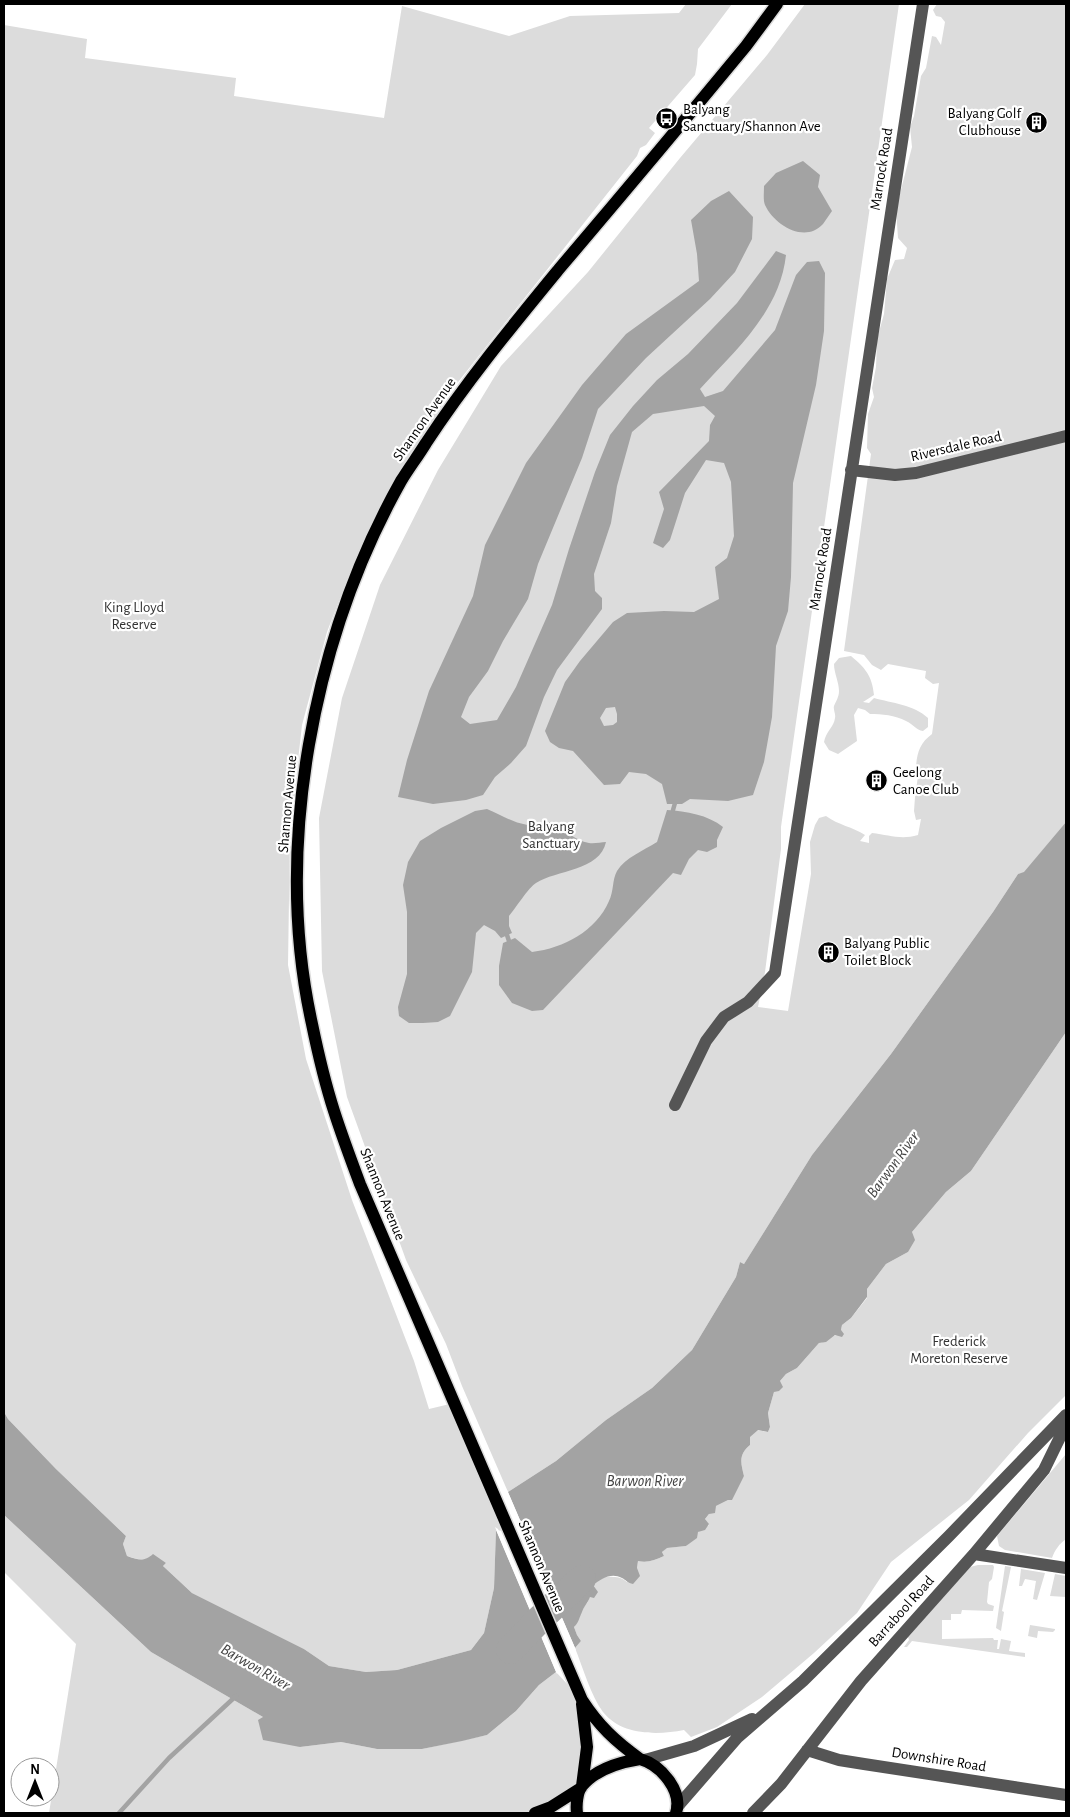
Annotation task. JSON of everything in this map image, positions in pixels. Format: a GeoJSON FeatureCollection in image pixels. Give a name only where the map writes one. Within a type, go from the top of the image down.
{"type":"FeatureCollection","features":[{"type":"Feature","properties":{"kind":"main road","name":"Shannon Avenue"},"geometry":{"type":"LineString","coordinates":[[677,1811],[674,1792],[667,1777],[657,1768],[623,1747],[601,1726],[582,1700],[360,1184],[333,1108],[311,1022],[302,961],[297,898],[299,829],[305,765],[317,704],[337,629],[364,554],[402,480],[449,407],[528,307],[746,46],[777,4]]}},
{"type":"Feature","properties":{"kind":"main road","name":"Shannon Avenue"},"geometry":{"type":"LineString","coordinates":[[577,1813],[577,1802],[582,1787],[587,1747],[582,1700]]}},
{"type":"Feature","properties":{"kind":"main road"},"geometry":{"type":"LineString","coordinates":[[535,1813],[551,1807],[614,1765],[643,1759]]}},
{"type":"Feature","properties":{"kind":"street","name":"Marnock Road"},"geometry":{"type":"LineString","coordinates":[[675,1105],[706,1041],[724,1018],[748,1002],[775,973],[923,4]]}},
{"type":"Feature","properties":{"kind":"street","name":"Riversdale Road"},"geometry":{"type":"LineString","coordinates":[[851,470],[895,475],[916,473],[1066,436]]}},
{"type":"Feature","properties":{"kind":"street","name":"Barrabool Road"},"geometry":{"type":"LineString","coordinates":[[677,1811],[732,1744],[803,1681],[1066,1415]]}},
{"type":"Feature","properties":{"kind":"street","name":"Barrabool Road"},"geometry":{"type":"LineString","coordinates":[[753,1813],[780,1784],[866,1674],[974,1554],[1044,1470],[1066,1425]]}},
{"type":"Feature","properties":{"kind":"street"},"geometry":{"type":"LineString","coordinates":[[974,1554],[1066,1568]]}},
{"type":"Feature","properties":{"kind":"street","name":"Barrabool Road"},"geometry":{"type":"LineString","coordinates":[[643,1759],[694,1746],[770,1709]]}},
{"type":"Feature","properties":{"kind":"street","name":"Downshire Road"},"geometry":{"type":"LineString","coordinates":[[807,1750],[840,1760],[1066,1795]]}},
{"type":"Feature","properties":{"kind":"green space","name":"King Lloyd Reserve"},"geometry":{"type":"Polygon","coordinates":[[[686,4],[732,4],[698,49],[695,75],[649,128],[655,133],[646,145],[640,148],[637,156],[451,391],[393,484],[353,564],[327,632],[302,725],[290,832],[288,965],[306,1059],[352,1200],[414,1361],[429,1409],[454,1403],[510,1532],[496,1530],[494,1588],[484,1633],[471,1650],[397,1670],[366,1672],[329,1666],[304,1649],[192,1593],[163,1566],[166,1563],[127,1556],[123,1544],[126,1536],[56,1469],[8,1419],[4,1412],[4,25],[87,39],[85,58],[236,78],[234,96],[384,118],[402,6],[509,36],[570,16],[679,13],[686,4]]]}},
{"type":"Feature","properties":{"kind":"green space","name":"Balyang Sanctuary"},"geometry":{"type":"Polygon","coordinates":[[[805,4],[899,4],[781,827],[781,849],[765,972],[758,1007],[788,1011],[811,874],[810,842],[819,818],[826,816],[835,822],[860,832],[865,835],[860,841],[869,843],[869,836],[872,833],[900,837],[918,835],[921,819],[916,820],[914,811],[919,769],[916,767],[916,762],[922,744],[932,734],[939,683],[933,684],[925,678],[926,671],[888,664],[881,670],[872,665],[864,655],[844,651],[871,454],[867,448],[868,414],[874,397],[872,388],[876,367],[877,339],[884,314],[887,279],[895,260],[904,259],[907,248],[898,238],[896,209],[912,147],[910,127],[914,116],[921,76],[926,68],[932,36],[936,37],[941,45],[945,22],[941,17],[936,16],[933,10],[937,4],[1066,4],[1066,822],[1024,873],[1018,874],[891,1054],[812,1155],[744,1264],[740,1262],[736,1277],[692,1350],[652,1388],[606,1420],[556,1461],[508,1492],[446,1344],[406,1260],[347,1097],[322,971],[319,818],[342,698],[380,585],[438,470],[501,366],[588,272],[680,158],[767,55],[805,4]]]}},
{"type":"Feature","properties":{"kind":"green space"},"geometry":{"type":"Polygon","coordinates":[[[851,656],[864,668],[872,682],[874,695],[863,702],[869,703],[874,698],[910,707],[928,718],[928,727],[923,731],[897,717],[870,714],[858,708],[854,715],[857,741],[838,754],[829,750],[824,742],[834,721],[834,706],[839,691],[834,664],[839,658],[851,656]]]}},
{"type":"Feature","properties":{"kind":"green space","name":"Frederick Moreton Reserve"},"geometry":{"type":"Polygon","coordinates":[[[1066,1032],[1066,1395],[1028,1433],[969,1500],[891,1562],[857,1613],[762,1697],[717,1727],[691,1737],[684,1730],[652,1733],[630,1730],[620,1726],[603,1712],[588,1682],[575,1648],[581,1641],[574,1627],[588,1602],[596,1582],[607,1577],[619,1578],[627,1582],[637,1568],[638,1561],[654,1560],[664,1556],[662,1552],[666,1548],[686,1546],[698,1532],[709,1525],[705,1519],[716,1506],[728,1500],[744,1476],[741,1459],[750,1445],[749,1437],[757,1430],[768,1432],[770,1427],[768,1413],[774,1392],[780,1381],[786,1374],[797,1368],[819,1343],[838,1335],[842,1325],[851,1318],[867,1298],[867,1289],[886,1264],[908,1252],[912,1232],[946,1192],[971,1171],[1066,1032]]]}},
{"type":"Feature","properties":{"kind":"green space"},"geometry":{"type":"Polygon","coordinates":[[[1066,1454],[1066,1539],[1054,1552],[1052,1558],[1005,1550],[999,1546],[997,1536],[1066,1454]]]}},
{"type":"Feature","properties":{"kind":"green space"},"geometry":{"type":"Polygon","coordinates":[[[4,1515],[151,1652],[263,1717],[300,1747],[341,1742],[377,1749],[422,1749],[487,1735],[516,1711],[539,1685],[556,1672],[582,1700],[582,1786],[535,1813],[49,1813],[50,1807],[60,1807],[60,1757],[58,1757],[76,1644],[4,1572],[4,1515]]]}},
{"type":"Feature","properties":{"kind":"green space"},"geometry":{"type":"Polygon","coordinates":[[[993,1565],[994,1567],[992,1579],[989,1582],[987,1602],[994,1606],[993,1611],[962,1610],[961,1614],[951,1614],[951,1620],[942,1620],[942,1639],[993,1638],[998,1640],[997,1649],[999,1649],[1001,1639],[1011,1641],[1009,1651],[1025,1653],[1025,1657],[912,1641],[907,1647],[904,1647],[909,1640],[908,1637],[970,1567],[993,1565]]]}},
{"type":"Feature","properties":{"kind":"green space"},"geometry":{"type":"Polygon","coordinates":[[[1005,1566],[1011,1567],[1002,1611],[1004,1612],[1001,1631],[996,1628],[1005,1566]]]}},
{"type":"Feature","properties":{"kind":"green space"},"geometry":{"type":"Polygon","coordinates":[[[1021,1569],[1045,1573],[1037,1600],[1033,1599],[1036,1581],[1025,1579],[1022,1586],[1019,1586],[1021,1569]]]}},
{"type":"Feature","properties":{"kind":"green space"},"geometry":{"type":"Polygon","coordinates":[[[1055,1574],[1066,1576],[1066,1597],[1050,1596],[1055,1574]]]}},
{"type":"Feature","properties":{"kind":"green space"},"geometry":{"type":"Polygon","coordinates":[[[1030,1625],[1055,1630],[1053,1632],[1038,1631],[1037,1638],[1028,1636],[1030,1625]]]}},
{"type":"Feature","properties":{"kind":"water"},"geometry":{"type":"Polygon","coordinates":[[[803,161],[820,175],[818,187],[832,211],[823,224],[816,230],[808,232],[791,230],[775,219],[765,205],[764,198],[764,186],[776,173],[803,161]]]}},
{"type":"Feature","properties":{"kind":"water"},"geometry":{"type":"Polygon","coordinates":[[[729,191],[753,217],[752,239],[735,272],[710,299],[646,358],[598,409],[582,458],[538,564],[528,599],[488,671],[469,697],[461,717],[470,724],[497,720],[516,687],[552,605],[595,472],[610,435],[657,380],[688,354],[737,303],[776,251],[786,255],[782,275],[766,312],[741,344],[700,389],[705,397],[723,391],[775,330],[796,275],[807,262],[819,261],[825,273],[824,331],[816,385],[793,483],[791,577],[788,611],[776,646],[772,717],[764,762],[753,795],[728,801],[690,799],[682,804],[667,804],[662,784],[646,774],[629,772],[620,784],[604,785],[573,751],[559,748],[550,742],[545,731],[565,682],[613,622],[627,613],[694,612],[719,599],[715,567],[727,558],[734,536],[731,482],[724,463],[706,460],[685,493],[670,540],[663,548],[653,543],[664,509],[659,492],[709,441],[710,425],[715,416],[704,406],[653,414],[632,432],[617,486],[611,523],[594,574],[595,591],[602,598],[602,609],[557,670],[544,697],[526,746],[495,777],[483,795],[466,800],[433,804],[398,797],[407,760],[429,691],[473,596],[485,545],[526,463],[582,385],[626,334],[699,281],[697,254],[691,220],[711,201],[729,191]],[[615,707],[606,708],[600,718],[604,726],[613,725],[617,722],[615,707]]]}},
{"type":"Feature","properties":{"kind":"water"},"geometry":{"type":"Polygon","coordinates":[[[487,809],[518,823],[533,825],[550,822],[584,842],[606,842],[602,852],[595,859],[533,885],[509,916],[509,926],[512,933],[501,938],[495,931],[484,925],[476,933],[472,972],[450,1016],[438,1022],[409,1023],[399,1016],[398,1007],[407,974],[407,912],[403,885],[408,862],[420,841],[475,811],[487,809]]]}},
{"type":"Feature","properties":{"kind":"water"},"geometry":{"type":"Polygon","coordinates":[[[667,810],[696,814],[711,819],[723,827],[717,840],[717,847],[707,852],[698,850],[689,859],[681,875],[673,873],[543,1010],[532,1011],[512,1003],[499,985],[499,966],[503,943],[515,938],[532,952],[544,950],[567,942],[587,929],[596,921],[609,901],[615,874],[621,866],[630,858],[657,842],[667,810]]]}},
{"type":"Feature","properties":{"kind":"water","name":"Barwon River"},"geometry":{"type":"Polygon","coordinates":[[[1066,822],[1066,1032],[971,1171],[946,1192],[912,1232],[915,1240],[908,1252],[886,1264],[867,1289],[867,1297],[851,1318],[842,1325],[841,1330],[844,1334],[842,1337],[835,1335],[826,1342],[819,1343],[797,1368],[786,1374],[780,1381],[783,1387],[779,1391],[774,1392],[768,1413],[770,1427],[768,1432],[758,1430],[750,1437],[750,1445],[741,1459],[744,1476],[732,1500],[716,1506],[715,1513],[709,1514],[705,1519],[709,1524],[705,1530],[698,1532],[697,1538],[686,1546],[667,1548],[662,1552],[664,1556],[654,1560],[638,1561],[637,1568],[640,1576],[633,1584],[618,1576],[610,1576],[593,1585],[598,1592],[594,1598],[590,1597],[574,1627],[581,1641],[575,1648],[508,1492],[556,1461],[606,1420],[652,1388],[692,1350],[736,1277],[740,1262],[744,1264],[812,1155],[891,1054],[1018,874],[1024,872],[1066,822]]]}},
{"type":"Feature","properties":{"kind":"water","name":"Barwon River"},"geometry":{"type":"Polygon","coordinates":[[[4,1412],[8,1419],[56,1469],[126,1536],[123,1544],[127,1556],[141,1560],[153,1554],[166,1563],[163,1566],[192,1593],[304,1649],[329,1666],[366,1672],[397,1670],[471,1650],[484,1633],[494,1588],[496,1530],[556,1672],[539,1685],[516,1711],[487,1735],[462,1741],[422,1749],[377,1749],[341,1742],[300,1747],[263,1740],[258,1720],[263,1717],[151,1652],[4,1515],[4,1412]]]}},
{"type":"Feature","properties":{"kind":"pier"},"geometry":{"type":"Polygon","coordinates":[[[507,1490],[576,1650],[572,1649],[506,1493],[507,1490]]]}},
{"type":"Feature","properties":{"kind":"pier"},"geometry":{"type":"Polygon","coordinates":[[[495,1527],[498,1529],[559,1671],[557,1674],[495,1527]]]}},
{"type":"Feature","properties":{"kind":"waterway"},"geometry":{"type":"LineString","coordinates":[[673,810],[675,803]]}},
{"type":"Feature","properties":{"kind":"waterway"},"geometry":{"type":"LineString","coordinates":[[507,935],[509,941]]}},
{"type":"Feature","properties":{"kind":"waterway","name":"Barwon River"},"geometry":{"type":"LineString","coordinates":[[510,1650],[582,1579]]}},
{"type":"Feature","properties":{"kind":"waterway"},"geometry":{"type":"LineString","coordinates":[[119,1813],[169,1758],[236,1696]]}},
{"type":"Feature","properties":{"kind":"place","name":"Balyang Sanctuary/Shannon Ave"},"geometry":{"type":"Point","coordinates":[667,118]}},
{"type":"Feature","properties":{"kind":"place","name":"Balyang Golf Clubhouse"},"geometry":{"type":"Point","coordinates":[1037,122]}},
{"type":"Feature","properties":{"kind":"place","name":"Geelong Canoe Club"},"geometry":{"type":"Point","coordinates":[877,781]}},
{"type":"Feature","properties":{"kind":"place","name":"Balyang Public Toilet Block"},"geometry":{"type":"Point","coordinates":[828,952]}}]}
